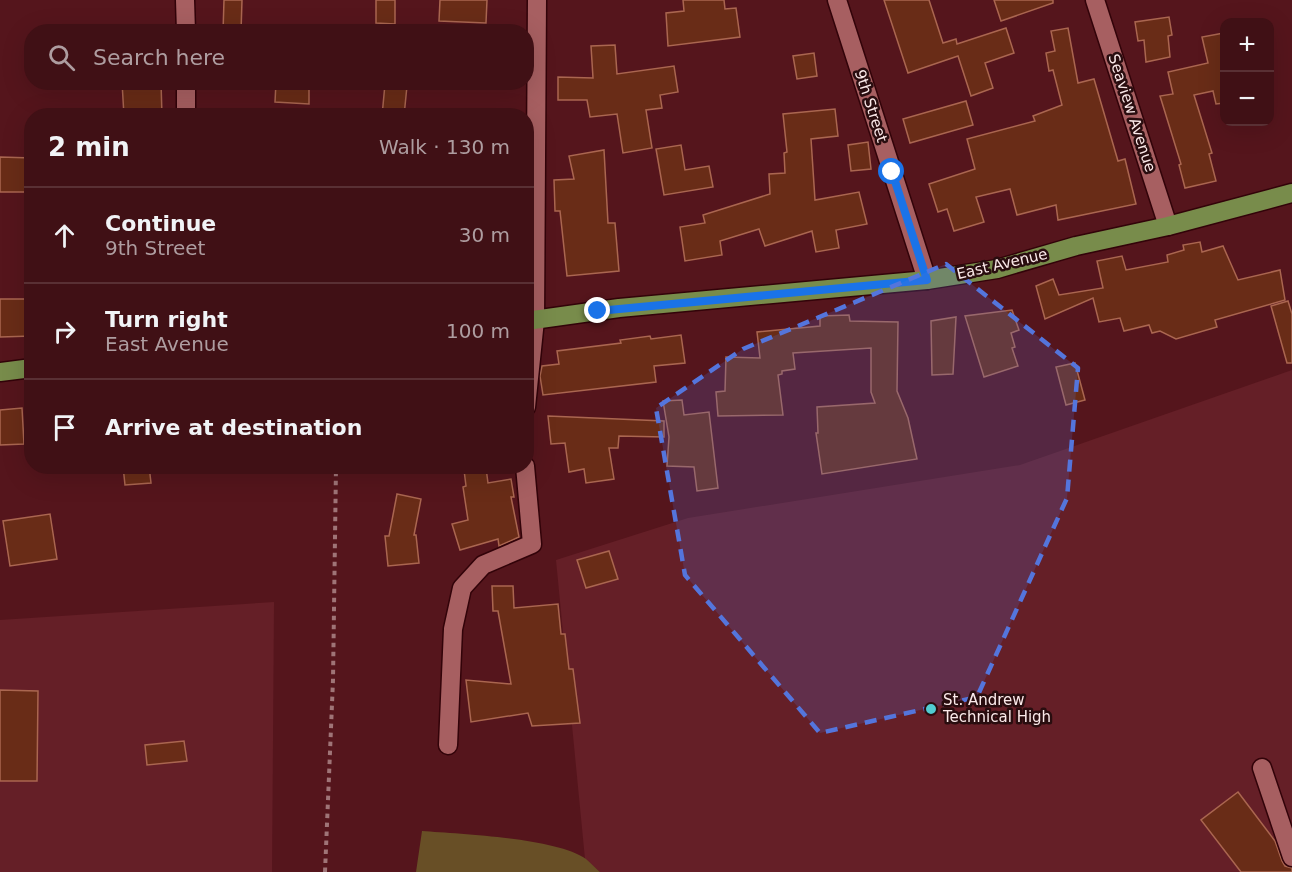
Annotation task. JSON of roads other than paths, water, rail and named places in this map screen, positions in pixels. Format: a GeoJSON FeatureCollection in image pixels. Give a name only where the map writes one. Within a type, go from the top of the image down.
{"type":"FeatureCollection","features":[{"type":"Feature","properties":{"kind":"main road","name":"East Avenue"},"geometry":{"type":"LineString","coordinates":[[534,321],[619,308],[927,280],[997,269],[1076,246],[1168,226],[1292,193]]}},
{"type":"Feature","properties":{"kind":"main road"},"geometry":{"type":"LineString","coordinates":[[0,372],[24,369]]}},
{"type":"Feature","properties":{"kind":"street"},"geometry":{"type":"LineString","coordinates":[[185,0],[186,24]]}},
{"type":"Feature","properties":{"kind":"street"},"geometry":{"type":"LineString","coordinates":[[534,160],[537,0]]}},
{"type":"Feature","properties":{"kind":"street","name":"9th Street"},"geometry":{"type":"LineString","coordinates":[[837,0],[927,280]]}},
{"type":"Feature","properties":{"kind":"street","name":"Seaview Avenue"},"geometry":{"type":"LineString","coordinates":[[1095,0],[1168,226]]}},
{"type":"Feature","properties":{"kind":"street"},"geometry":{"type":"LineString","coordinates":[[186,90],[186,108]]}},
{"type":"Feature","properties":{"kind":"street"},"geometry":{"type":"LineString","coordinates":[[448,745],[453,629],[462,588],[483,565],[532,544],[526,474]]}},
{"type":"Feature","properties":{"kind":"street"},"geometry":{"type":"LineString","coordinates":[[1262,768],[1292,857]]}},
{"type":"Feature","properties":{"kind":"place","name":"St. Andrew Technical High"},"geometry":{"type":"Point","coordinates":[931,709]}}]}
